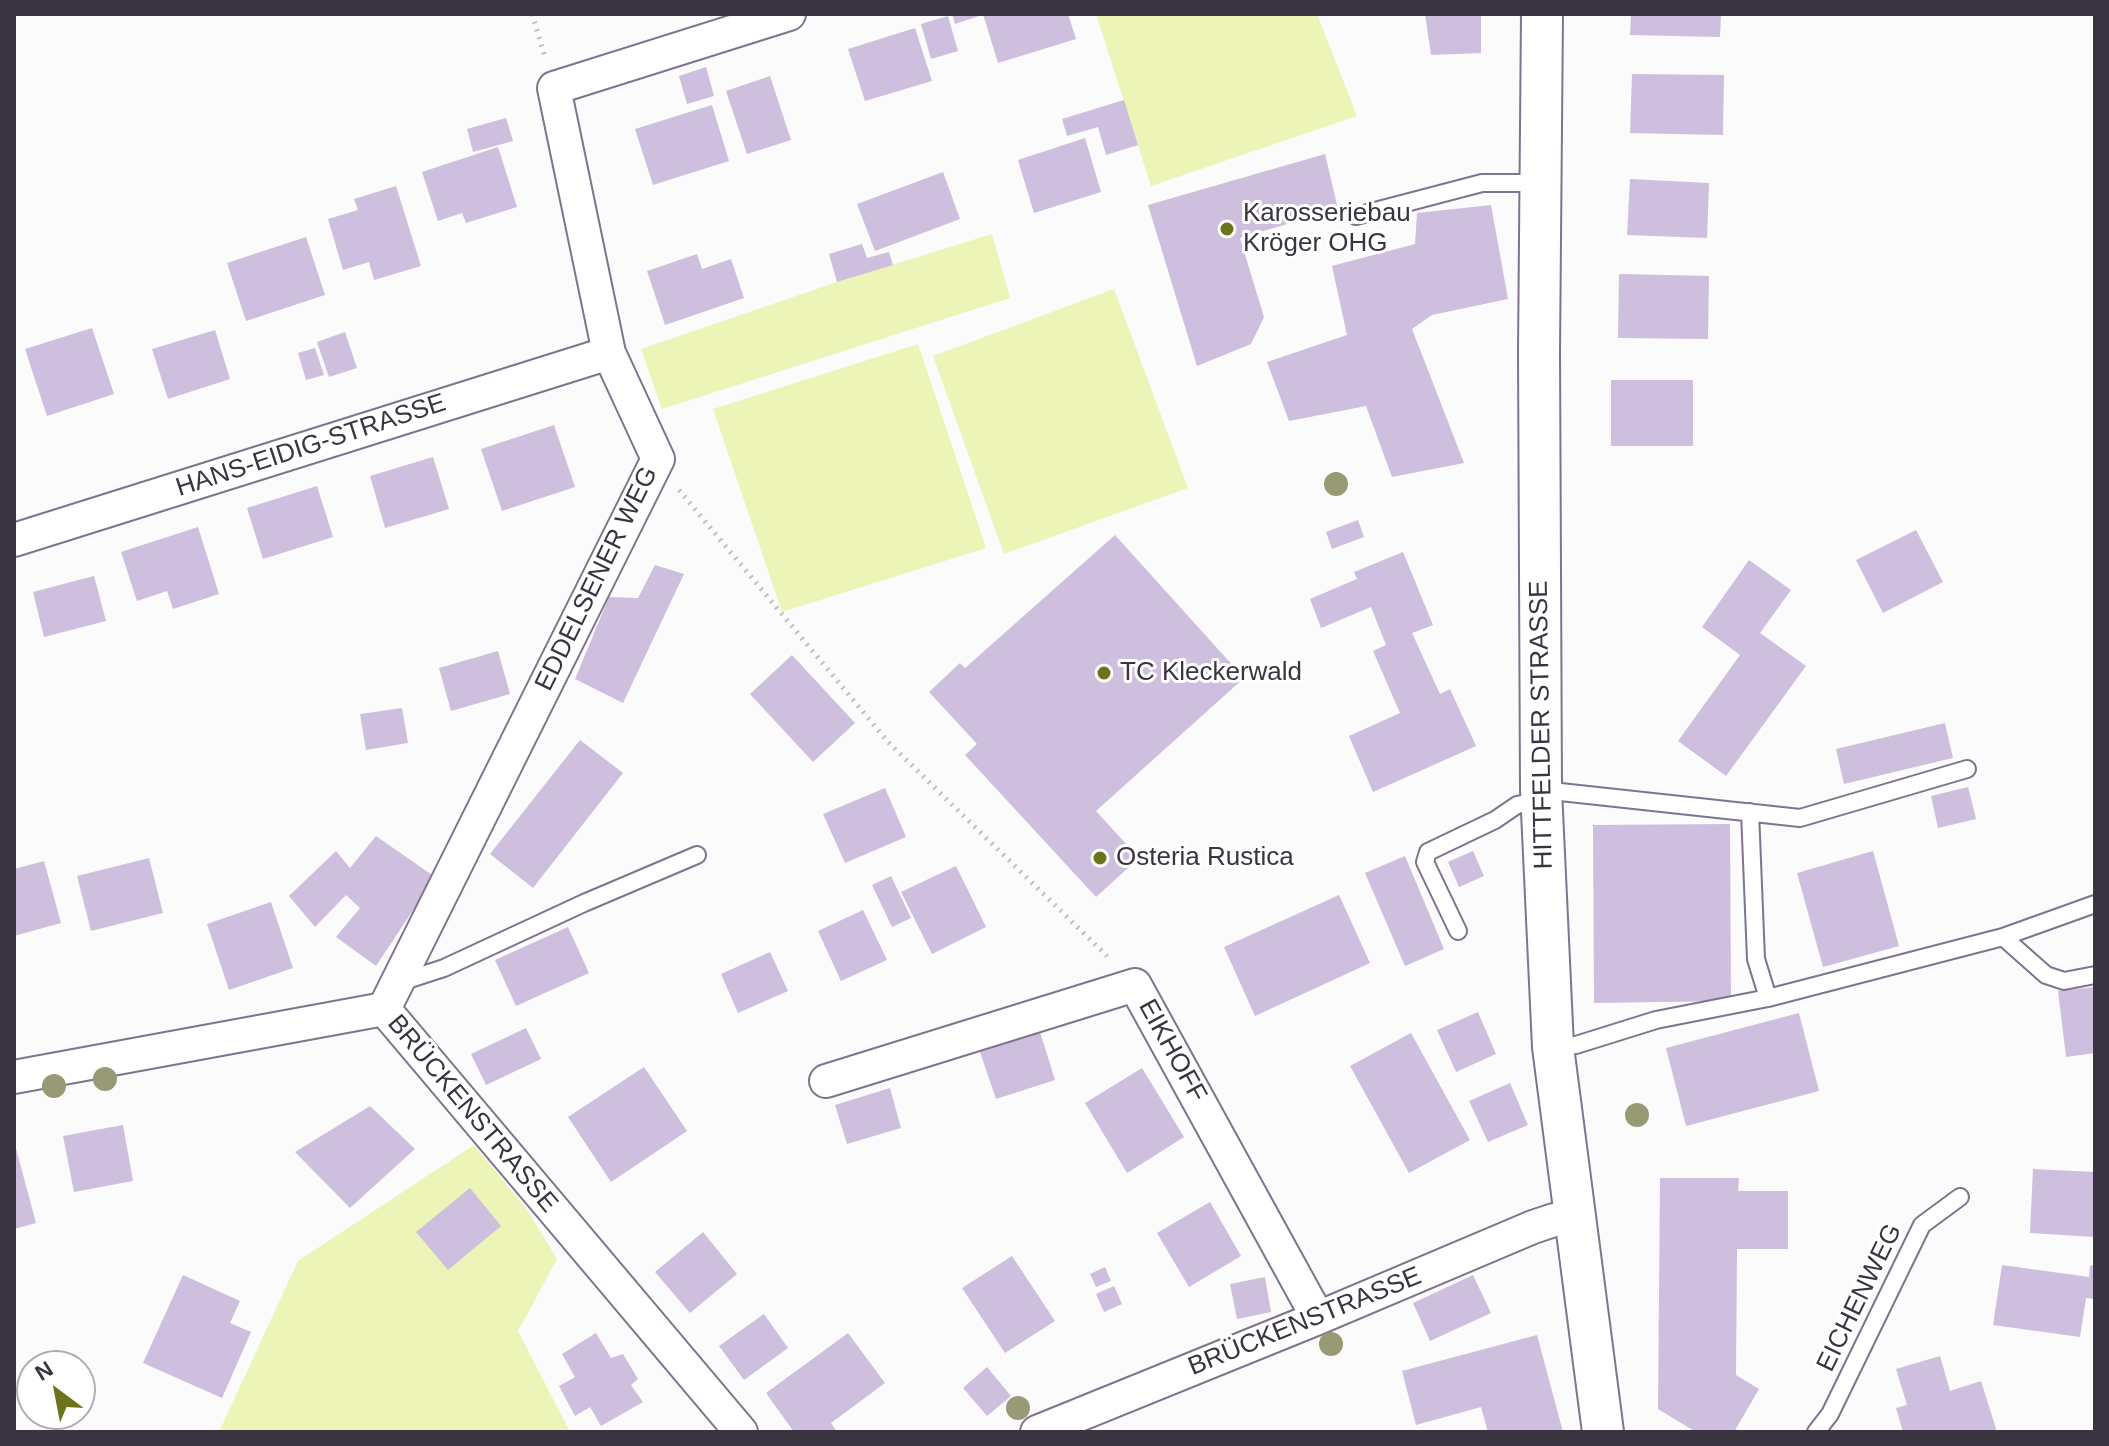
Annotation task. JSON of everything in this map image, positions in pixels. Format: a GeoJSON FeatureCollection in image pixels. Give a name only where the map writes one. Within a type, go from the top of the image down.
{"type":"FeatureCollection","features":[{"type":"Feature","properties":{"kind":"street"},"geometry":{"type":"LineString","coordinates":[[554,88],[789,14]]}},
{"type":"Feature","properties":{"kind":"street","name":"HITTFELDER STRASSE"},"geometry":{"type":"LineString","coordinates":[[1542,14],[1539,455],[1541,795],[1553,1047],[1603,1432]]}},
{"type":"Feature","properties":{"kind":"street","name":"EDDELSENER WEG"},"geometry":{"type":"LineString","coordinates":[[390,996],[658,459],[609,353],[554,88]]}},
{"type":"Feature","properties":{"kind":"street","name":"HANS-EIDIG-STRASSE"},"geometry":{"type":"LineString","coordinates":[[14,540],[609,353]]}},
{"type":"Feature","properties":{"kind":"street","name":"EIKHOFF"},"geometry":{"type":"LineString","coordinates":[[826,1081],[1135,985],[1318,1318]]}},
{"type":"Feature","properties":{"kind":"street","name":"BRÜCKENSTRASSE"},"geometry":{"type":"LineString","coordinates":[[14,1077],[390,996],[741,1432]]}},
{"type":"Feature","properties":{"kind":"street","name":"BRÜCKENSTRASSE"},"geometry":{"type":"LineString","coordinates":[[1037,1432],[1533,1227],[1574,1217]]}},
{"type":"Feature","properties":{"kind":"lane"},"geometry":{"type":"LineString","coordinates":[[1356,216],[1482,183],[1540,183]]}},
{"type":"Feature","properties":{"kind":"lane"},"geometry":{"type":"LineString","coordinates":[[1458,931],[1425,862],[1428,852],[1541,795],[1800,818],[1967,769]]}},
{"type":"Feature","properties":{"kind":"lane"},"geometry":{"type":"LineString","coordinates":[[1750,812],[1756,959],[1768,998]]}},
{"type":"Feature","properties":{"kind":"lane"},"geometry":{"type":"LineString","coordinates":[[390,996],[584,903],[697,855]]}},
{"type":"Feature","properties":{"kind":"lane"},"geometry":{"type":"LineString","coordinates":[[1553,1047],[1576,1045],[1656,1020],[1768,998],[2003,937],[2095,904]]}},
{"type":"Feature","properties":{"kind":"lane"},"geometry":{"type":"LineString","coordinates":[[2003,937],[2046,975],[2064,981],[2095,975]]}},
{"type":"Feature","properties":{"kind":"lane","name":"EICHENWEG"},"geometry":{"type":"LineString","coordinates":[[1816,1432],[1830,1414],[1922,1225],[1960,1197]]}},
{"type":"Feature","properties":{"kind":"path"},"geometry":{"type":"LineString","coordinates":[[532,14],[554,88]]}},
{"type":"Feature","properties":{"kind":"path"},"geometry":{"type":"LineString","coordinates":[[658,459],[672,481],[888,742],[1135,985]]}},
{"type":"Feature","properties":{"kind":"green space"},"geometry":{"type":"Polygon","coordinates":[[[1096,14],[1317,14],[1357,116],[1151,186],[1096,14]]]}},
{"type":"Feature","properties":{"kind":"green space"},"geometry":{"type":"Polygon","coordinates":[[[992,234],[1010,298],[662,409],[641,349],[837,282],[992,234]]]}},
{"type":"Feature","properties":{"kind":"green space"},"geometry":{"type":"Polygon","coordinates":[[[1114,289],[1188,488],[1004,554],[933,356],[1114,289]]]}},
{"type":"Feature","properties":{"kind":"green space"},"geometry":{"type":"Polygon","coordinates":[[[918,344],[986,548],[782,612],[713,409],[918,344]]]}},
{"type":"Feature","properties":{"kind":"green space"},"geometry":{"type":"Polygon","coordinates":[[[474,1145],[528,1211],[557,1259],[518,1331],[570,1432],[219,1432],[298,1261],[474,1145]]]}},
{"type":"Feature","properties":{"kind":"building"},"geometry":{"type":"Polygon","coordinates":[[[952,14],[978,14],[979,16],[955,24],[952,14]]]}},
{"type":"Feature","properties":{"kind":"building"},"geometry":{"type":"Polygon","coordinates":[[[983,14],[1068,14],[1076,39],[998,63],[983,14]]]}},
{"type":"Feature","properties":{"kind":"building"},"geometry":{"type":"Polygon","coordinates":[[[1425,14],[1481,14],[1481,53],[1431,55],[1425,14]]]}},
{"type":"Feature","properties":{"kind":"building"},"geometry":{"type":"Polygon","coordinates":[[[1631,14],[1721,14],[1720,37],[1630,35],[1631,14]]]}},
{"type":"Feature","properties":{"kind":"building"},"geometry":{"type":"Polygon","coordinates":[[[948,16],[958,51],[931,59],[921,24],[948,16]]]}},
{"type":"Feature","properties":{"kind":"building"},"geometry":{"type":"Polygon","coordinates":[[[915,28],[932,81],[865,101],[848,49],[915,28]]]}},
{"type":"Feature","properties":{"kind":"building"},"geometry":{"type":"Polygon","coordinates":[[[706,67],[714,96],[687,104],[679,76],[706,67]]]}},
{"type":"Feature","properties":{"kind":"building"},"geometry":{"type":"Polygon","coordinates":[[[1632,74],[1724,75],[1723,135],[1630,133],[1632,74]]]}},
{"type":"Feature","properties":{"kind":"building"},"geometry":{"type":"Polygon","coordinates":[[[770,76],[791,140],[747,154],[726,91],[770,76]]]}},
{"type":"Feature","properties":{"kind":"building"},"geometry":{"type":"Polygon","coordinates":[[[1124,100],[1138,145],[1106,155],[1098,127],[1067,136],[1062,119],[1124,100]]]}},
{"type":"Feature","properties":{"kind":"building"},"geometry":{"type":"Polygon","coordinates":[[[712,105],[729,161],[653,185],[635,129],[712,105]]]}},
{"type":"Feature","properties":{"kind":"building"},"geometry":{"type":"Polygon","coordinates":[[[506,118],[513,141],[473,152],[467,129],[506,118]]]}},
{"type":"Feature","properties":{"kind":"building"},"geometry":{"type":"Polygon","coordinates":[[[1085,138],[1101,192],[1034,213],[1018,160],[1085,138]]]}},
{"type":"Feature","properties":{"kind":"building"},"geometry":{"type":"Polygon","coordinates":[[[498,147],[517,207],[466,223],[462,213],[438,221],[422,172],[498,147]]]}},
{"type":"Feature","properties":{"kind":"building"},"geometry":{"type":"Polygon","coordinates":[[[1325,154],[1338,209],[1240,238],[1264,317],[1251,344],[1197,366],[1148,205],[1325,154]]]}},
{"type":"Feature","properties":{"kind":"building"},"geometry":{"type":"Polygon","coordinates":[[[943,172],[960,219],[875,251],[857,204],[943,172]]]}},
{"type":"Feature","properties":{"kind":"building"},"geometry":{"type":"Polygon","coordinates":[[[1630,179],[1709,183],[1707,238],[1627,235],[1630,179]]]}},
{"type":"Feature","properties":{"kind":"building"},"geometry":{"type":"Polygon","coordinates":[[[396,186],[421,266],[374,280],[369,262],[343,270],[328,219],[358,210],[354,199],[396,186]]]}},
{"type":"Feature","properties":{"kind":"building"},"geometry":{"type":"Polygon","coordinates":[[[1491,205],[1508,299],[1432,315],[1412,329],[1464,463],[1392,477],[1366,406],[1289,421],[1267,362],[1347,335],[1332,266],[1415,244],[1417,213],[1491,205]]]}},
{"type":"Feature","properties":{"kind":"building"},"geometry":{"type":"Polygon","coordinates":[[[306,237],[325,295],[246,321],[227,263],[306,237]]]}},
{"type":"Feature","properties":{"kind":"building"},"geometry":{"type":"Polygon","coordinates":[[[862,244],[867,258],[889,252],[893,265],[837,282],[829,254],[862,244]]]}},
{"type":"Feature","properties":{"kind":"building"},"geometry":{"type":"Polygon","coordinates":[[[697,254],[702,269],[731,259],[744,298],[665,325],[647,271],[697,254]]]}},
{"type":"Feature","properties":{"kind":"building"},"geometry":{"type":"Polygon","coordinates":[[[1619,274],[1709,276],[1708,339],[1618,338],[1619,274]]]}},
{"type":"Feature","properties":{"kind":"building"},"geometry":{"type":"Polygon","coordinates":[[[92,328],[114,394],[47,416],[25,349],[92,328]]]}},
{"type":"Feature","properties":{"kind":"building"},"geometry":{"type":"Polygon","coordinates":[[[215,330],[230,379],[168,399],[152,349],[215,330]]]}},
{"type":"Feature","properties":{"kind":"building"},"geometry":{"type":"Polygon","coordinates":[[[345,332],[357,368],[329,377],[317,342],[345,332]]]}},
{"type":"Feature","properties":{"kind":"building"},"geometry":{"type":"Polygon","coordinates":[[[315,348],[324,375],[306,380],[298,353],[315,348]]]}},
{"type":"Feature","properties":{"kind":"building"},"geometry":{"type":"Polygon","coordinates":[[[1611,380],[1693,380],[1693,446],[1611,446],[1611,380]]]}},
{"type":"Feature","properties":{"kind":"building"},"geometry":{"type":"Polygon","coordinates":[[[554,425],[575,487],[502,511],[481,449],[554,425]]]}},
{"type":"Feature","properties":{"kind":"building"},"geometry":{"type":"Polygon","coordinates":[[[433,457],[449,509],[385,528],[370,476],[433,457]]]}},
{"type":"Feature","properties":{"kind":"building"},"geometry":{"type":"Polygon","coordinates":[[[317,486],[333,537],[263,559],[247,508],[317,486]]]}},
{"type":"Feature","properties":{"kind":"building"},"geometry":{"type":"Polygon","coordinates":[[[1358,520],[1364,537],[1332,549],[1326,532],[1358,520]]]}},
{"type":"Feature","properties":{"kind":"building"},"geometry":{"type":"Polygon","coordinates":[[[198,527],[219,594],[173,609],[167,591],[137,601],[121,552],[198,527]]]}},
{"type":"Feature","properties":{"kind":"building"},"geometry":{"type":"Polygon","coordinates":[[[1916,530],[1943,582],[1883,613],[1856,560],[1916,530]]]}},
{"type":"Feature","properties":{"kind":"building","name":"TC Kleckerwald"},"geometry":{"type":"Polygon","coordinates":[[[1115,535],[1244,678],[1096,811],[1139,858],[1096,897],[965,755],[977,744],[929,692],[960,663],[965,668],[1115,535]]]}},
{"type":"Feature","properties":{"kind":"building"},"geometry":{"type":"Polygon","coordinates":[[[1403,552],[1433,625],[1412,633],[1440,694],[1450,689],[1476,746],[1373,792],[1349,736],[1400,713],[1373,651],[1386,645],[1371,607],[1321,628],[1310,599],[1357,579],[1354,572],[1403,552]]]}},
{"type":"Feature","properties":{"kind":"building"},"geometry":{"type":"Polygon","coordinates":[[[1749,560],[1791,590],[1760,633],[1806,666],[1726,776],[1678,741],[1740,655],[1702,627],[1749,560]]]}},
{"type":"Feature","properties":{"kind":"building"},"geometry":{"type":"Polygon","coordinates":[[[655,565],[684,574],[623,703],[575,679],[609,597],[638,598],[655,565]]]}},
{"type":"Feature","properties":{"kind":"building"},"geometry":{"type":"Polygon","coordinates":[[[94,576],[106,621],[44,637],[33,592],[94,576]]]}},
{"type":"Feature","properties":{"kind":"building"},"geometry":{"type":"Polygon","coordinates":[[[498,651],[510,694],[451,711],[439,668],[498,651]]]}},
{"type":"Feature","properties":{"kind":"building"},"geometry":{"type":"Polygon","coordinates":[[[792,655],[855,723],[813,762],[750,694],[792,655]]]}},
{"type":"Feature","properties":{"kind":"building"},"geometry":{"type":"Polygon","coordinates":[[[402,708],[408,743],[366,750],[360,714],[402,708]]]}},
{"type":"Feature","properties":{"kind":"building"},"geometry":{"type":"Polygon","coordinates":[[[1945,723],[1953,758],[1844,784],[1836,749],[1945,723]]]}},
{"type":"Feature","properties":{"kind":"building"},"geometry":{"type":"Polygon","coordinates":[[[580,740],[623,773],[533,888],[490,854],[580,740]]]}},
{"type":"Feature","properties":{"kind":"building"},"geometry":{"type":"Polygon","coordinates":[[[1968,787],[1976,819],[1938,828],[1931,796],[1968,787]]]}},
{"type":"Feature","properties":{"kind":"building"},"geometry":{"type":"Polygon","coordinates":[[[885,788],[906,837],[845,863],[823,814],[885,788]]]}},
{"type":"Feature","properties":{"kind":"building"},"geometry":{"type":"Polygon","coordinates":[[[1730,824],[1731,1001],[1594,1003],[1593,825],[1730,824]]]}},
{"type":"Feature","properties":{"kind":"building"},"geometry":{"type":"Polygon","coordinates":[[[376,836],[435,877],[376,966],[336,937],[360,908],[346,895],[315,927],[289,896],[336,851],[350,868],[376,836]]]}},
{"type":"Feature","properties":{"kind":"building"},"geometry":{"type":"Polygon","coordinates":[[[1473,851],[1484,876],[1459,887],[1448,862],[1473,851]]]}},
{"type":"Feature","properties":{"kind":"building"},"geometry":{"type":"Polygon","coordinates":[[[1873,851],[1899,946],[1823,967],[1797,873],[1873,851]]]}},
{"type":"Feature","properties":{"kind":"building"},"geometry":{"type":"Polygon","coordinates":[[[1405,856],[1444,949],[1405,966],[1365,873],[1405,856]]]}},
{"type":"Feature","properties":{"kind":"building"},"geometry":{"type":"Polygon","coordinates":[[[149,858],[163,913],[91,931],[77,876],[149,858]]]}},
{"type":"Feature","properties":{"kind":"building"},"geometry":{"type":"Polygon","coordinates":[[[44,861],[61,923],[14,936],[14,869],[44,861]]]}},
{"type":"Feature","properties":{"kind":"building"},"geometry":{"type":"Polygon","coordinates":[[[956,866],[986,927],[932,954],[901,892],[956,866]]]}},
{"type":"Feature","properties":{"kind":"building"},"geometry":{"type":"Polygon","coordinates":[[[891,876],[911,918],[892,927],[872,885],[891,876]]]}},
{"type":"Feature","properties":{"kind":"building"},"geometry":{"type":"Polygon","coordinates":[[[1339,895],[1370,963],[1255,1016],[1224,947],[1339,895]]]}},
{"type":"Feature","properties":{"kind":"building"},"geometry":{"type":"Polygon","coordinates":[[[271,902],[293,968],[229,990],[207,924],[271,902]]]}},
{"type":"Feature","properties":{"kind":"building"},"geometry":{"type":"Polygon","coordinates":[[[863,910],[887,960],[841,981],[818,931],[863,910]]]}},
{"type":"Feature","properties":{"kind":"building"},"geometry":{"type":"Polygon","coordinates":[[[568,927],[589,973],[516,1006],[495,960],[568,927]]]}},
{"type":"Feature","properties":{"kind":"building"},"geometry":{"type":"Polygon","coordinates":[[[770,952],[788,991],[738,1013],[721,974],[770,952]]]}},
{"type":"Feature","properties":{"kind":"building"},"geometry":{"type":"Polygon","coordinates":[[[2095,987],[2095,1053],[2066,1057],[2058,991],[2095,987]]]}},
{"type":"Feature","properties":{"kind":"building"},"geometry":{"type":"Polygon","coordinates":[[[1478,1012],[1496,1054],[1456,1072],[1437,1030],[1478,1012]]]}},
{"type":"Feature","properties":{"kind":"building"},"geometry":{"type":"Polygon","coordinates":[[[1799,1013],[1819,1091],[1686,1126],[1666,1048],[1799,1013]]]}},
{"type":"Feature","properties":{"kind":"building"},"geometry":{"type":"Polygon","coordinates":[[[526,1028],[541,1059],[486,1085],[471,1054],[526,1028]]]}},
{"type":"Feature","properties":{"kind":"building"},"geometry":{"type":"Polygon","coordinates":[[[1040,1032],[1055,1080],[996,1099],[980,1052],[1040,1032]]]}},
{"type":"Feature","properties":{"kind":"building"},"geometry":{"type":"Polygon","coordinates":[[[1411,1033],[1470,1140],[1409,1173],[1350,1066],[1411,1033]]]}},
{"type":"Feature","properties":{"kind":"building"},"geometry":{"type":"Polygon","coordinates":[[[644,1067],[687,1131],[611,1182],[568,1117],[644,1067]]]}},
{"type":"Feature","properties":{"kind":"building"},"geometry":{"type":"Polygon","coordinates":[[[1142,1068],[1184,1137],[1127,1173],[1085,1103],[1142,1068]]]}},
{"type":"Feature","properties":{"kind":"building"},"geometry":{"type":"Polygon","coordinates":[[[1510,1083],[1528,1125],[1488,1142],[1469,1101],[1510,1083]]]}},
{"type":"Feature","properties":{"kind":"building"},"geometry":{"type":"Polygon","coordinates":[[[890,1088],[901,1128],[847,1144],[835,1105],[890,1088]]]}},
{"type":"Feature","properties":{"kind":"building"},"geometry":{"type":"Polygon","coordinates":[[[370,1106],[415,1149],[350,1208],[295,1152],[370,1106]]]}},
{"type":"Feature","properties":{"kind":"building"},"geometry":{"type":"Polygon","coordinates":[[[123,1125],[133,1181],[74,1192],[63,1136],[123,1125]]]}},
{"type":"Feature","properties":{"kind":"building"},"geometry":{"type":"Polygon","coordinates":[[[14,1141],[36,1223],[14,1229],[14,1141]]]}},
{"type":"Feature","properties":{"kind":"building"},"geometry":{"type":"Polygon","coordinates":[[[2033,1169],[2095,1172],[2095,1237],[2030,1233],[2033,1169]]]}},
{"type":"Feature","properties":{"kind":"building"},"geometry":{"type":"Polygon","coordinates":[[[1660,1178],[1739,1178],[1738,1191],[1788,1191],[1788,1249],[1737,1249],[1736,1375],[1759,1389],[1734,1432],[1696,1432],[1658,1409],[1660,1178]]]}},
{"type":"Feature","properties":{"kind":"building"},"geometry":{"type":"Polygon","coordinates":[[[470,1188],[501,1226],[448,1270],[416,1232],[470,1188]]]}},
{"type":"Feature","properties":{"kind":"building"},"geometry":{"type":"Polygon","coordinates":[[[1210,1202],[1241,1256],[1189,1287],[1157,1233],[1210,1202]]]}},
{"type":"Feature","properties":{"kind":"building"},"geometry":{"type":"Polygon","coordinates":[[[703,1232],[737,1274],[690,1313],[655,1272],[703,1232]]]}},
{"type":"Feature","properties":{"kind":"building"},"geometry":{"type":"Polygon","coordinates":[[[1012,1256],[1055,1321],[1005,1353],[962,1288],[1012,1256]]]}},
{"type":"Feature","properties":{"kind":"building"},"geometry":{"type":"Polygon","coordinates":[[[2002,1265],[2089,1277],[2090,1265],[2095,1266],[2095,1299],[2086,1298],[2080,1337],[1993,1325],[2002,1265]]]}},
{"type":"Feature","properties":{"kind":"building"},"geometry":{"type":"Polygon","coordinates":[[[1105,1267],[1111,1281],[1096,1287],[1090,1274],[1105,1267]]]}},
{"type":"Feature","properties":{"kind":"building"},"geometry":{"type":"Polygon","coordinates":[[[183,1275],[240,1301],[230,1323],[251,1332],[222,1398],[143,1363],[183,1275]]]}},
{"type":"Feature","properties":{"kind":"building"},"geometry":{"type":"Polygon","coordinates":[[[1473,1275],[1491,1313],[1430,1341],[1413,1303],[1473,1275]]]}},
{"type":"Feature","properties":{"kind":"building"},"geometry":{"type":"Polygon","coordinates":[[[1265,1277],[1271,1312],[1237,1319],[1230,1284],[1265,1277]]]}},
{"type":"Feature","properties":{"kind":"building"},"geometry":{"type":"Polygon","coordinates":[[[1114,1286],[1122,1304],[1104,1312],[1096,1294],[1114,1286]]]}},
{"type":"Feature","properties":{"kind":"building"},"geometry":{"type":"Polygon","coordinates":[[[764,1314],[788,1348],[744,1380],[719,1346],[764,1314]]]}},
{"type":"Feature","properties":{"kind":"building"},"geometry":{"type":"Polygon","coordinates":[[[596,1333],[611,1358],[623,1354],[638,1379],[631,1385],[643,1402],[601,1426],[590,1407],[575,1416],[559,1386],[575,1377],[562,1354],[596,1333]]]}},
{"type":"Feature","properties":{"kind":"building"},"geometry":{"type":"Polygon","coordinates":[[[848,1333],[885,1383],[831,1423],[837,1432],[794,1432],[766,1393],[848,1333]]]}},
{"type":"Feature","properties":{"kind":"building"},"geometry":{"type":"Polygon","coordinates":[[[1537,1335],[1563,1432],[1488,1432],[1481,1407],[1416,1425],[1402,1371],[1537,1335]]]}},
{"type":"Feature","properties":{"kind":"building"},"geometry":{"type":"Polygon","coordinates":[[[1940,1356],[1950,1391],[1981,1381],[1997,1432],[1903,1432],[1896,1408],[1907,1405],[1896,1369],[1940,1356]]]}},
{"type":"Feature","properties":{"kind":"building"},"geometry":{"type":"Polygon","coordinates":[[[987,1367],[1011,1396],[987,1416],[963,1388],[987,1367]]]}},
{"type":"Feature","properties":{"kind":"place","name":"Karosseriebau Kröger OHG"},"geometry":{"type":"Point","coordinates":[1227,229]}},
{"type":"Feature","properties":{"kind":"place","name":"TC Kleckerwald"},"geometry":{"type":"Point","coordinates":[1104,673]}},
{"type":"Feature","properties":{"kind":"place","name":"Osteria Rustica"},"geometry":{"type":"Point","coordinates":[1100,858]}}]}
